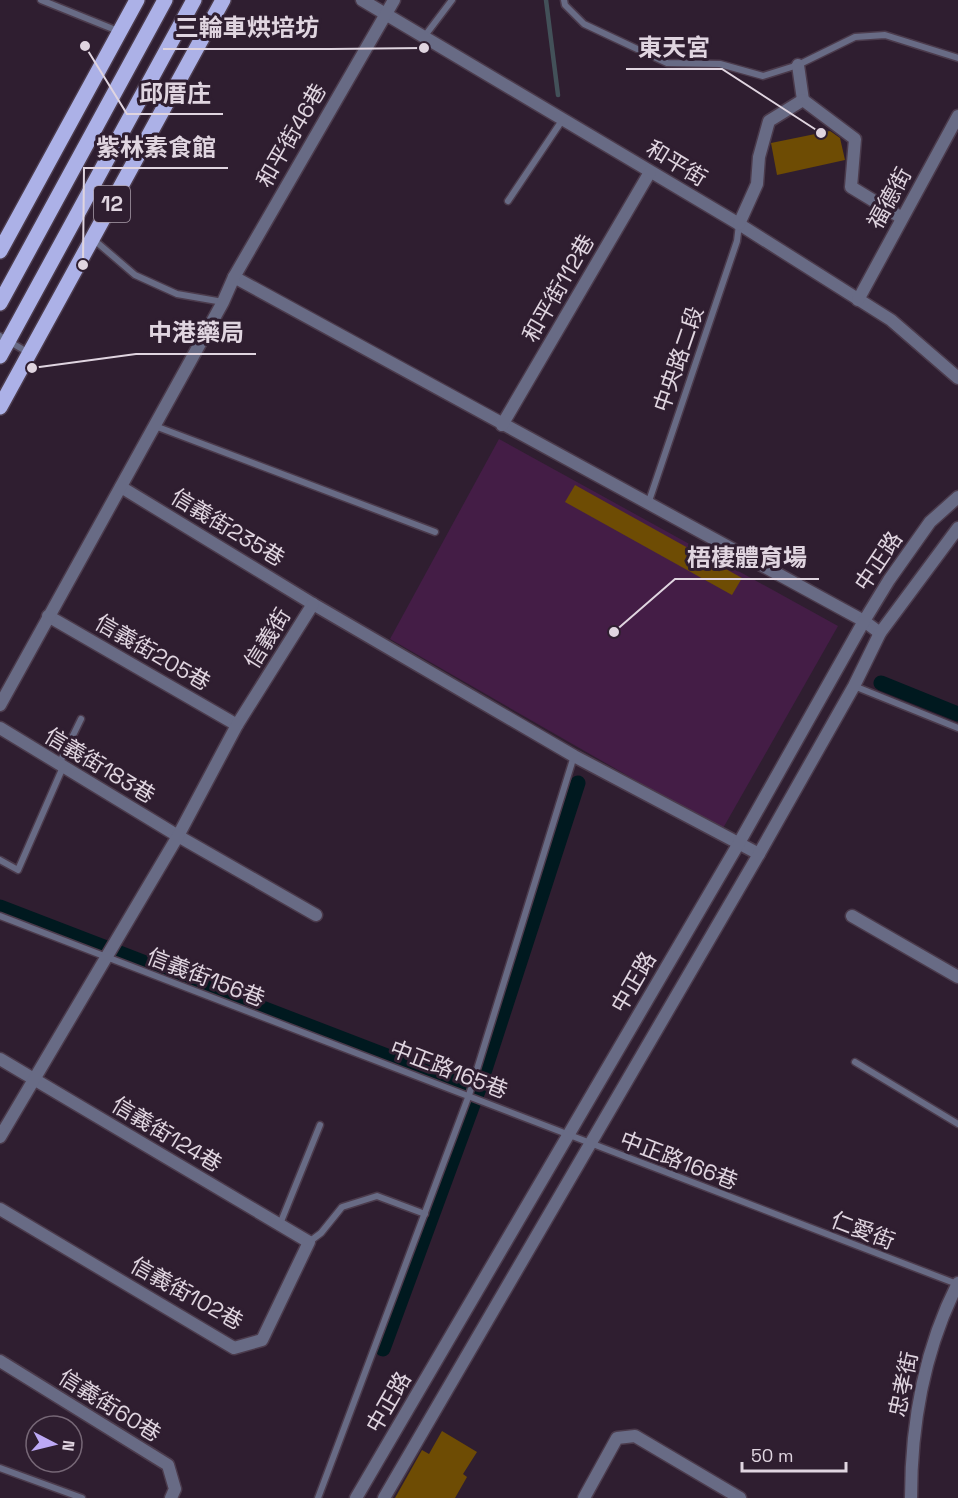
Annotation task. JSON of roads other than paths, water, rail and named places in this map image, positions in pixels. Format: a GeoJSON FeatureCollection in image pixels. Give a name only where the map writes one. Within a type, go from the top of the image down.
{"type":"FeatureCollection","features":[{"type":"Feature","properties":{"kind":"main road"},"geometry":{"type":"LineString","coordinates":[[0,251],[137,0]]}},
{"type":"Feature","properties":{"kind":"main road","name":"12"},"geometry":{"type":"LineString","coordinates":[[0,303],[165,0]]}},
{"type":"Feature","properties":{"kind":"main road","name":"12"},"geometry":{"type":"LineString","coordinates":[[0,356],[4,338],[194,0]]}},
{"type":"Feature","properties":{"kind":"main road","name":"12"},"geometry":{"type":"LineString","coordinates":[[0,407],[223,0]]}},
{"type":"Feature","properties":{"kind":"street","name":"和平街"},"geometry":{"type":"LineString","coordinates":[[362,0],[739,224],[891,321],[958,378]]}},
{"type":"Feature","properties":{"kind":"street","name":"和平街46巷"},"geometry":{"type":"LineString","coordinates":[[48,615],[155,426],[223,302],[234,277],[394,0]]}},
{"type":"Feature","properties":{"kind":"street"},"geometry":{"type":"LineString","coordinates":[[798,65],[803,99],[855,139],[851,187],[902,218]]}},
{"type":"Feature","properties":{"kind":"street"},"geometry":{"type":"LineString","coordinates":[[739,224],[757,184],[759,157],[769,121],[803,99]]}},
{"type":"Feature","properties":{"kind":"street","name":"福德街"},"geometry":{"type":"LineString","coordinates":[[858,300],[957,120]]}},
{"type":"Feature","properties":{"kind":"street","name":"和平街112巷"},"geometry":{"type":"LineString","coordinates":[[502,425],[650,172]]}},
{"type":"Feature","properties":{"kind":"street"},"geometry":{"type":"LineString","coordinates":[[234,277],[864,621],[880,633]]}},
{"type":"Feature","properties":{"kind":"street","name":"信義街235巷"},"geometry":{"type":"LineString","coordinates":[[121,487],[313,604]]}},
{"type":"Feature","properties":{"kind":"street","name":"中正路"},"geometry":{"type":"LineString","coordinates":[[356,1498],[739,843],[864,621],[889,580],[930,522],[958,497]]}},
{"type":"Feature","properties":{"kind":"street","name":"中正路"},"geometry":{"type":"LineString","coordinates":[[384,1498],[759,854],[854,686],[880,633],[958,528]]}},
{"type":"Feature","properties":{"kind":"street","name":"信義街"},"geometry":{"type":"LineString","coordinates":[[0,1137],[178,836],[237,725],[313,604],[574,756],[759,854]]}},
{"type":"Feature","properties":{"kind":"street"},"geometry":{"type":"LineString","coordinates":[[0,705],[48,615]]}},
{"type":"Feature","properties":{"kind":"street","name":"信義街205巷"},"geometry":{"type":"LineString","coordinates":[[48,615],[237,725]]}},
{"type":"Feature","properties":{"kind":"street","name":"信義街183巷"},"geometry":{"type":"LineString","coordinates":[[0,729],[178,836],[316,915]]}},
{"type":"Feature","properties":{"kind":"street"},"geometry":{"type":"LineString","coordinates":[[852,916],[958,977]]}},
{"type":"Feature","properties":{"kind":"street","name":"信義街124巷"},"geometry":{"type":"LineString","coordinates":[[0,1059],[309,1242]]}},
{"type":"Feature","properties":{"kind":"street","name":"信義街102巷"},"geometry":{"type":"LineString","coordinates":[[0,1209],[234,1348],[262,1340],[309,1242]]}},
{"type":"Feature","properties":{"kind":"street","name":"忠孝街"},"geometry":{"type":"LineString","coordinates":[[911,1498],[911,1455],[922,1380],[942,1319],[958,1284]]}},
{"type":"Feature","properties":{"kind":"street","name":"信義街60巷"},"geometry":{"type":"LineString","coordinates":[[0,1361],[168,1465],[175,1489],[171,1498]]}},
{"type":"Feature","properties":{"kind":"street"},"geometry":{"type":"LineString","coordinates":[[584,1498],[617,1438],[635,1436],[740,1498]]}},
{"type":"Feature","properties":{"kind":"lane"},"geometry":{"type":"LineString","coordinates":[[41,0],[119,32]]}},
{"type":"Feature","properties":{"kind":"lane"},"geometry":{"type":"LineString","coordinates":[[424,37],[452,0]]}},
{"type":"Feature","properties":{"kind":"lane"},"geometry":{"type":"LineString","coordinates":[[564,0],[584,24],[667,63],[720,64],[763,76],[798,65],[855,37],[885,35],[958,58]]}},
{"type":"Feature","properties":{"kind":"lane"},"geometry":{"type":"LineString","coordinates":[[508,201],[563,119]]}},
{"type":"Feature","properties":{"kind":"lane","name":"中央路二段"},"geometry":{"type":"LineString","coordinates":[[648,504],[737,241],[739,224]]}},
{"type":"Feature","properties":{"kind":"lane"},"geometry":{"type":"LineString","coordinates":[[93,238],[135,274],[177,294],[223,302]]}},
{"type":"Feature","properties":{"kind":"lane"},"geometry":{"type":"LineString","coordinates":[[4,338],[30,354]]}},
{"type":"Feature","properties":{"kind":"lane"},"geometry":{"type":"LineString","coordinates":[[155,426],[435,532]]}},
{"type":"Feature","properties":{"kind":"lane"},"geometry":{"type":"LineString","coordinates":[[854,686],[958,728]]}},
{"type":"Feature","properties":{"kind":"lane"},"geometry":{"type":"LineString","coordinates":[[0,860],[18,870],[81,719]]}},
{"type":"Feature","properties":{"kind":"lane"},"geometry":{"type":"LineString","coordinates":[[318,1498],[469,1095],[574,756]]}},
{"type":"Feature","properties":{"kind":"lane","name":"信義街156巷"},"geometry":{"type":"LineString","coordinates":[[0,916],[294,1031]]}},
{"type":"Feature","properties":{"kind":"lane","name":"中正路165巷"},"geometry":{"type":"LineString","coordinates":[[294,1031],[469,1095],[590,1144]]}},
{"type":"Feature","properties":{"kind":"lane"},"geometry":{"type":"LineString","coordinates":[[855,1062],[958,1124]]}},
{"type":"Feature","properties":{"kind":"lane"},"geometry":{"type":"LineString","coordinates":[[280,1225],[320,1125]]}},
{"type":"Feature","properties":{"kind":"lane","name":"中正路166巷"},"geometry":{"type":"LineString","coordinates":[[590,1144],[756,1208]]}},
{"type":"Feature","properties":{"kind":"lane"},"geometry":{"type":"LineString","coordinates":[[309,1242],[321,1233],[342,1207],[377,1196],[425,1214]]}},
{"type":"Feature","properties":{"kind":"lane","name":"仁愛街"},"geometry":{"type":"LineString","coordinates":[[756,1208],[958,1284]]}},
{"type":"Feature","properties":{"kind":"lane"},"geometry":{"type":"LineString","coordinates":[[0,1468],[82,1498]]}},
{"type":"Feature","properties":{"kind":"waterway"},"geometry":{"type":"LineString","coordinates":[[546,0],[558,95]]}},
{"type":"Feature","properties":{"kind":"waterway"},"geometry":{"type":"LineString","coordinates":[[881,683],[958,714]]}},
{"type":"Feature","properties":{"kind":"waterway"},"geometry":{"type":"LineString","coordinates":[[383,1349],[478,1091],[578,783]]}},
{"type":"Feature","properties":{"kind":"waterway"},"geometry":{"type":"LineString","coordinates":[[0,907],[478,1091]]}},
{"type":"Feature","properties":{"kind":"place","name":"邱厝庄"},"geometry":{"type":"Point","coordinates":[85,46]}},
{"type":"Feature","properties":{"kind":"place","name":"三輪車烘培坊"},"geometry":{"type":"Point","coordinates":[424,48]}},
{"type":"Feature","properties":{"kind":"place","name":"東天宮"},"geometry":{"type":"Point","coordinates":[821,133]}},
{"type":"Feature","properties":{"kind":"place","name":"紫林素食館"},"geometry":{"type":"Point","coordinates":[83,265]}},
{"type":"Feature","properties":{"kind":"place","name":"中港藥局"},"geometry":{"type":"Point","coordinates":[32,368]}},
{"type":"Feature","properties":{"kind":"place","name":"梧棲體育場"},"geometry":{"type":"Point","coordinates":[614,632]}}]}
